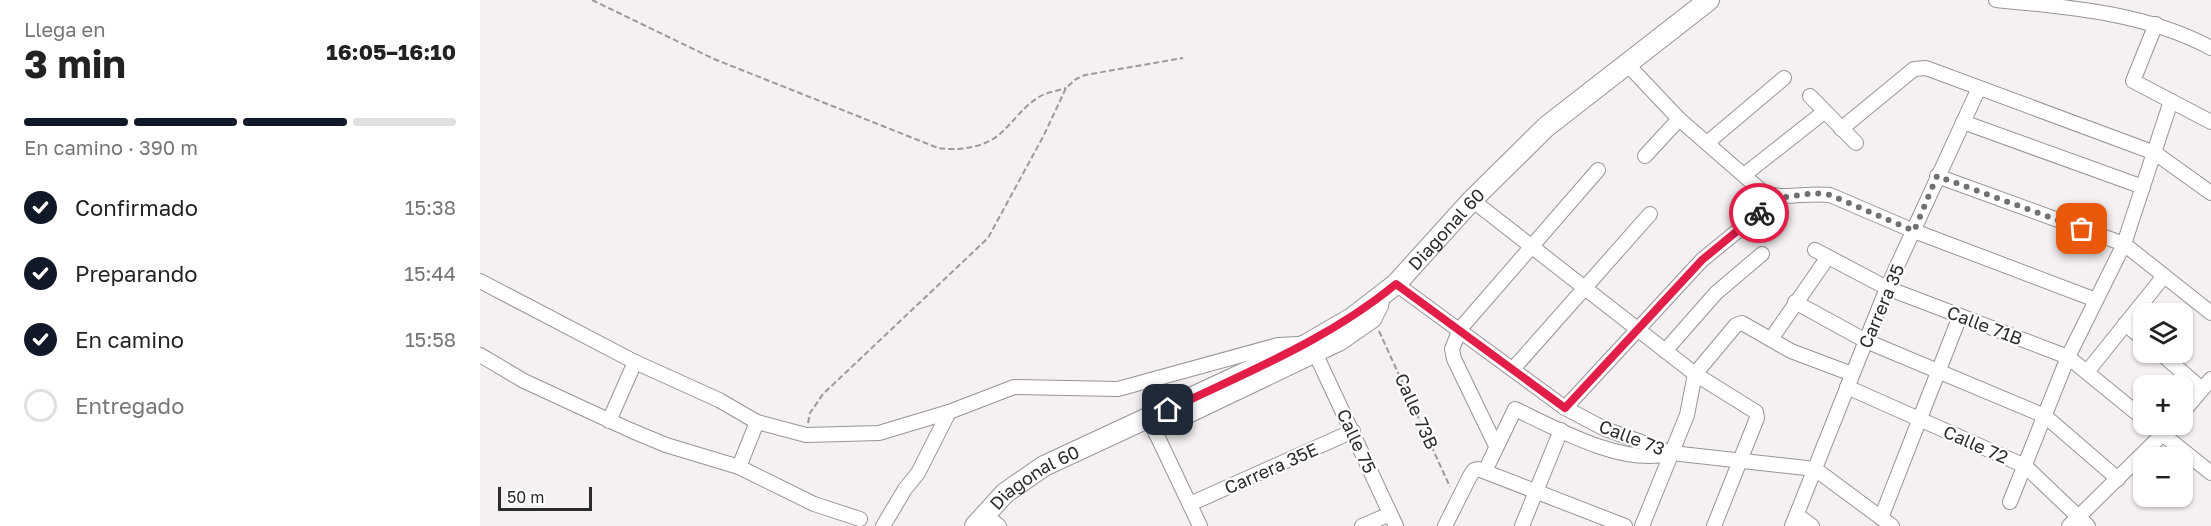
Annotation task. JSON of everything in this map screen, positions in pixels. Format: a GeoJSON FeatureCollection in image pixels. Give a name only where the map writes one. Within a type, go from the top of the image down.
{"type":"FeatureCollection","features":[{"type":"Feature","properties":{"kind":"main road","name":"Diagonal 60"},"geometry":{"type":"LineString","coordinates":[[986,522],[1005,493],[1044,466],[1152,426],[1312,350],[1389,289],[1472,200],[1545,127],[1709,0]]}},
{"type":"Feature","properties":{"kind":"street"},"geometry":{"type":"LineString","coordinates":[[1996,0],[2058,6],[2156,24],[2186,34],[2211,48]]}},
{"type":"Feature","properties":{"kind":"street"},"geometry":{"type":"LineString","coordinates":[[2156,24],[2133,81],[2211,122]]}},
{"type":"Feature","properties":{"kind":"street"},"geometry":{"type":"LineString","coordinates":[[1627,64],[1679,119],[1764,193],[1778,198],[1815,193],[1830,195],[1914,231],[2096,300]]}},
{"type":"Feature","properties":{"kind":"street"},"geometry":{"type":"LineString","coordinates":[[1841,129],[1914,69],[1926,68],[1978,90],[2155,153],[2211,193]]}},
{"type":"Feature","properties":{"kind":"street"},"geometry":{"type":"LineString","coordinates":[[1707,143],[1784,78]]}},
{"type":"Feature","properties":{"kind":"street","name":"Carrera 35"},"geometry":{"type":"LineString","coordinates":[[1795,521],[1887,288],[1978,90]]}},
{"type":"Feature","properties":{"kind":"street"},"geometry":{"type":"LineString","coordinates":[[1810,96],[1856,143]]}},
{"type":"Feature","properties":{"kind":"street"},"geometry":{"type":"LineString","coordinates":[[2010,502],[2068,357],[2124,244],[2171,101]]}},
{"type":"Feature","properties":{"kind":"street"},"geometry":{"type":"LineString","coordinates":[[1744,175],[1824,112]]}},
{"type":"Feature","properties":{"kind":"street"},"geometry":{"type":"LineString","coordinates":[[1645,156],[1679,119]]}},
{"type":"Feature","properties":{"kind":"street"},"geometry":{"type":"LineString","coordinates":[[1963,122],[2143,187]]}},
{"type":"Feature","properties":{"kind":"street"},"geometry":{"type":"LineString","coordinates":[[1496,446],[1454,359],[1452,350],[1460,329],[1598,170]]}},
{"type":"Feature","properties":{"kind":"street"},"geometry":{"type":"LineString","coordinates":[[1937,176],[2124,244],[2211,314]]}},
{"type":"Feature","properties":{"kind":"street"},"geometry":{"type":"LineString","coordinates":[[1565,408],[1702,260],[1778,198]]}},
{"type":"Feature","properties":{"kind":"street"},"geometry":{"type":"LineString","coordinates":[[1472,200],[1695,374],[1756,412],[1757,418],[1714,526]]}},
{"type":"Feature","properties":{"kind":"street"},"geometry":{"type":"LineString","coordinates":[[1513,369],[1583,287],[1650,214]]}},
{"type":"Feature","properties":{"kind":"street","name":"Calle 71B"},"geometry":{"type":"LineString","coordinates":[[1815,250],[1887,288],[2068,357],[2133,410]]}},
{"type":"Feature","properties":{"kind":"street"},"geometry":{"type":"LineString","coordinates":[[1665,351],[1716,293],[1762,254]]}},
{"type":"Feature","properties":{"kind":"street"},"geometry":{"type":"LineString","coordinates":[[1771,339],[1828,257]]}},
{"type":"Feature","properties":{"kind":"street"},"geometry":{"type":"LineString","coordinates":[[2087,372],[2164,276]]}},
{"type":"Feature","properties":{"kind":"street"},"geometry":{"type":"LineString","coordinates":[[480,281],[635,362],[719,400],[757,422],[806,435],[879,433],[949,412],[1014,387],[1118,389],[1278,345],[1312,350],[1374,320],[1389,289]]}},
{"type":"Feature","properties":{"kind":"street","name":"Calle 73"},"geometry":{"type":"LineString","coordinates":[[1389,289],[1460,329],[1565,408],[1621,436],[1672,453],[1815,470],[1887,522]]}},
{"type":"Feature","properties":{"kind":"street"},"geometry":{"type":"LineString","coordinates":[[1795,302],[1866,341],[2045,416],[2118,479]]}},
{"type":"Feature","properties":{"kind":"street"},"geometry":{"type":"LineString","coordinates":[[1887,522],[1920,419],[1960,316]]}},
{"type":"Feature","properties":{"kind":"street","name":"Calle 72"},"geometry":{"type":"LineString","coordinates":[[1695,374],[1736,325],[1742,323],[1920,419],[2025,466],[2078,523]]}},
{"type":"Feature","properties":{"kind":"street"},"geometry":{"type":"LineString","coordinates":[[2125,324],[2133,331]]}},
{"type":"Feature","properties":{"kind":"street","name":"Calle 75"},"geometry":{"type":"LineString","coordinates":[[1312,350],[1353,431],[1393,520]]}},
{"type":"Feature","properties":{"kind":"street"},"geometry":{"type":"LineString","coordinates":[[480,355],[524,381],[609,421],[666,445],[739,466],[814,504],[860,519]]}},
{"type":"Feature","properties":{"kind":"street"},"geometry":{"type":"LineString","coordinates":[[609,421],[635,362]]}},
{"type":"Feature","properties":{"kind":"street"},"geometry":{"type":"LineString","coordinates":[[2176,363],[2207,384],[2193,400]]}},
{"type":"Feature","properties":{"kind":"street"},"geometry":{"type":"LineString","coordinates":[[1642,526],[1687,416],[1695,374]]}},
{"type":"Feature","properties":{"kind":"street"},"geometry":{"type":"LineString","coordinates":[[1482,470],[1515,409],[1561,430],[1629,455],[1650,457],[1672,453]]}},
{"type":"Feature","properties":{"kind":"street"},"geometry":{"type":"LineString","coordinates":[[883,526],[905,489],[918,473],[949,412]]}},
{"type":"Feature","properties":{"kind":"street"},"geometry":{"type":"LineString","coordinates":[[739,466],[757,422]]}},
{"type":"Feature","properties":{"kind":"street"},"geometry":{"type":"LineString","coordinates":[[1152,426],[1200,526]]}},
{"type":"Feature","properties":{"kind":"street"},"geometry":{"type":"LineString","coordinates":[[1522,526],[1561,430]]}},
{"type":"Feature","properties":{"kind":"street","name":"Carrera 35E"},"geometry":{"type":"LineString","coordinates":[[1190,504],[1353,431]]}},
{"type":"Feature","properties":{"kind":"street"},"geometry":{"type":"LineString","coordinates":[[2078,523],[2118,479],[2164,436],[2211,472]]}},
{"type":"Feature","properties":{"kind":"street"},"geometry":{"type":"LineString","coordinates":[[1448,525],[1470,476],[1474,470],[1482,470],[1625,526]]}},
{"type":"Feature","properties":{"kind":"street"},"geometry":{"type":"LineString","coordinates":[[1362,526],[1393,520]]}},
{"type":"Feature","properties":{"kind":"street"},"geometry":{"type":"LineString","coordinates":[[1795,521],[1812,526]]}},
{"type":"Feature","properties":{"kind":"path"},"geometry":{"type":"LineString","coordinates":[[592,0],[714,59],[938,148],[956,150],[1000,135],[1017,115],[1040,97],[1066,88]]}},
{"type":"Feature","properties":{"kind":"path"},"geometry":{"type":"LineString","coordinates":[[806,435],[810,413],[823,394],[988,238],[1066,88],[1085,75],[1183,58]]}},
{"type":"Feature","properties":{"kind":"path","name":"Calle 73B"},"geometry":{"type":"LineString","coordinates":[[1374,320],[1458,503]]}},
{"type":"Feature","properties":{"kind":"way so far"},"geometry":{"type":"LineString","coordinates":[[1759,213],[1778,198],[1815,193],[1830,195],[1914,231],[1937,176],[2082,229]]}},
{"type":"Feature","properties":{"kind":"route"},"geometry":{"type":"LineString","coordinates":[[1168,410],[1336,328],[1396,284],[1565,408],[1702,260],[1759,213]]}}]}
